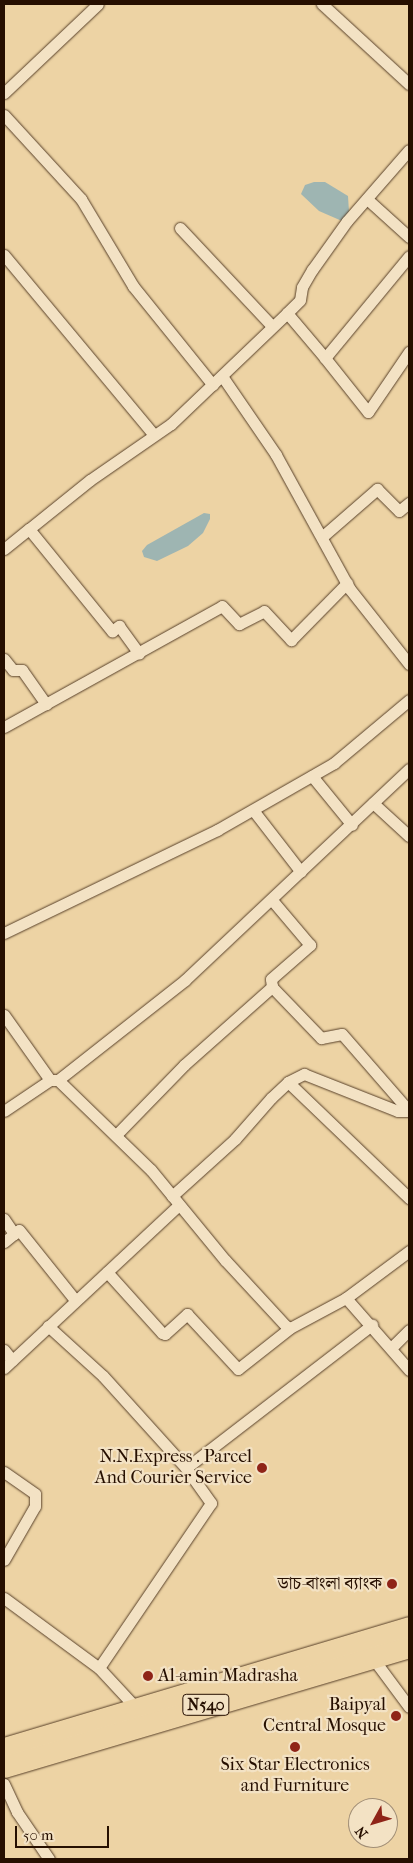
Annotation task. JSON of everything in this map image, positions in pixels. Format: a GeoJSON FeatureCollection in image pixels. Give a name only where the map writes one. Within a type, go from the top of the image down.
{"type":"FeatureCollection","features":[{"type":"Feature","properties":{"kind":"highway","name":"N540"},"geometry":{"type":"LineString","coordinates":[[4,1748],[409,1627]]}},
{"type":"Feature","properties":{"kind":"highway","name":"N540"},"geometry":{"type":"LineString","coordinates":[[4,1767],[409,1647]]}},
{"type":"Feature","properties":{"kind":"street"},"geometry":{"type":"LineString","coordinates":[[4,93],[98,4]]}},
{"type":"Feature","properties":{"kind":"street"},"geometry":{"type":"LineString","coordinates":[[322,4],[409,84]]}},
{"type":"Feature","properties":{"kind":"street"},"geometry":{"type":"LineString","coordinates":[[4,115],[81,199],[133,286],[213,385]]}},
{"type":"Feature","properties":{"kind":"street"},"geometry":{"type":"LineString","coordinates":[[4,549],[90,480],[154,435],[213,385],[287,313],[300,300],[302,288],[312,270],[366,199],[409,150]]}},
{"type":"Feature","properties":{"kind":"street"},"geometry":{"type":"LineString","coordinates":[[366,199],[409,237]]}},
{"type":"Feature","properties":{"kind":"street"},"geometry":{"type":"LineString","coordinates":[[180,228],[272,326]]}},
{"type":"Feature","properties":{"kind":"street"},"geometry":{"type":"LineString","coordinates":[[4,256],[154,435]]}},
{"type":"Feature","properties":{"kind":"street"},"geometry":{"type":"LineString","coordinates":[[325,358],[409,256]]}},
{"type":"Feature","properties":{"kind":"street"},"geometry":{"type":"LineString","coordinates":[[287,313],[368,412],[409,352]]}},
{"type":"Feature","properties":{"kind":"street"},"geometry":{"type":"LineString","coordinates":[[222,376],[252,416],[323,536],[347,583],[409,664]]}},
{"type":"Feature","properties":{"kind":"street"},"geometry":{"type":"LineString","coordinates":[[323,536],[377,489],[399,511],[409,503]]}},
{"type":"Feature","properties":{"kind":"street"},"geometry":{"type":"LineString","coordinates":[[30,529],[112,631],[119,626],[139,654]]}},
{"type":"Feature","properties":{"kind":"street"},"geometry":{"type":"LineString","coordinates":[[4,728],[222,606],[239,624],[264,611],[291,640],[347,583]]}},
{"type":"Feature","properties":{"kind":"street"},"geometry":{"type":"LineString","coordinates":[[4,659],[13,670],[22,670],[46,704]]}},
{"type":"Feature","properties":{"kind":"street"},"geometry":{"type":"LineString","coordinates":[[4,933],[217,830],[253,810],[334,763],[409,700]]}},
{"type":"Feature","properties":{"kind":"street"},"geometry":{"type":"LineString","coordinates":[[4,1111],[54,1080],[185,980],[352,825],[373,802],[409,769]]}},
{"type":"Feature","properties":{"kind":"street"},"geometry":{"type":"LineString","coordinates":[[312,776],[352,825]]}},
{"type":"Feature","properties":{"kind":"street"},"geometry":{"type":"LineString","coordinates":[[373,802],[409,836]]}},
{"type":"Feature","properties":{"kind":"street"},"geometry":{"type":"LineString","coordinates":[[253,810],[301,872]]}},
{"type":"Feature","properties":{"kind":"street"},"geometry":{"type":"LineString","coordinates":[[272,900],[310,945],[271,979],[272,987],[321,1038],[342,1034],[409,1111]]}},
{"type":"Feature","properties":{"kind":"street"},"geometry":{"type":"LineString","coordinates":[[116,1135],[184,1065],[272,987]]}},
{"type":"Feature","properties":{"kind":"street"},"geometry":{"type":"LineString","coordinates":[[4,1015],[54,1080],[116,1135],[176,1201],[275,1316],[290,1328]]}},
{"type":"Feature","properties":{"kind":"street"},"geometry":{"type":"LineString","coordinates":[[4,1350],[8,1364],[106,1272],[288,1082],[304,1074],[398,1111],[409,1111]]}},
{"type":"Feature","properties":{"kind":"street"},"geometry":{"type":"LineString","coordinates":[[288,1082],[409,1198]]}},
{"type":"Feature","properties":{"kind":"street"},"geometry":{"type":"LineString","coordinates":[[4,1219],[14,1234]]}},
{"type":"Feature","properties":{"kind":"street"},"geometry":{"type":"LineString","coordinates":[[4,1242],[20,1230],[76,1300]]}},
{"type":"Feature","properties":{"kind":"street"},"geometry":{"type":"LineString","coordinates":[[106,1272],[163,1334],[187,1314],[238,1369],[290,1328],[346,1298],[409,1251]]}},
{"type":"Feature","properties":{"kind":"street"},"geometry":{"type":"LineString","coordinates":[[346,1298],[392,1347],[409,1370]]}},
{"type":"Feature","properties":{"kind":"street"},"geometry":{"type":"LineString","coordinates":[[186,1468],[372,1325]]}},
{"type":"Feature","properties":{"kind":"street"},"geometry":{"type":"LineString","coordinates":[[48,1326],[103,1376],[186,1468],[211,1502],[209,1510],[99,1668]]}},
{"type":"Feature","properties":{"kind":"street"},"geometry":{"type":"LineString","coordinates":[[392,1347],[409,1330]]}},
{"type":"Feature","properties":{"kind":"street"},"geometry":{"type":"LineString","coordinates":[[4,1472],[35,1494],[35,1506],[4,1560]]}},
{"type":"Feature","properties":{"kind":"street"},"geometry":{"type":"LineString","coordinates":[[4,1598],[99,1668],[137,1709]]}},
{"type":"Feature","properties":{"kind":"street"},"geometry":{"type":"LineString","coordinates":[[372,1657],[409,1707]]}},
{"type":"Feature","properties":{"kind":"street"},"geometry":{"type":"LineString","coordinates":[[4,1784],[17,1812],[49,1859]]}},
{"type":"Feature","properties":{"kind":"water"},"geometry":{"type":"Polygon","coordinates":[[[314,182],[325,182],[348,196],[349,212],[342,221],[319,211],[301,194],[305,185],[314,182]]]}},
{"type":"Feature","properties":{"kind":"water"},"geometry":{"type":"Polygon","coordinates":[[[204,513],[210,514],[210,519],[203,533],[188,546],[157,561],[144,557],[142,551],[147,545],[204,513]]]}},
{"type":"Feature","properties":{"kind":"place","name":"N.N.Express . Parcel And Courier Service"},"geometry":{"type":"Point","coordinates":[262,1468]}},
{"type":"Feature","properties":{"kind":"place","name":"ডাচ-বাংলা ব্যাংক"},"geometry":{"type":"Point","coordinates":[392,1584]}},
{"type":"Feature","properties":{"kind":"place","name":"Al-amin Madrasha"},"geometry":{"type":"Point","coordinates":[148,1676]}},
{"type":"Feature","properties":{"kind":"place","name":"Baipyal Central Mosque"},"geometry":{"type":"Point","coordinates":[396,1716]}},
{"type":"Feature","properties":{"kind":"place","name":"Six Star Electronics and Furniture"},"geometry":{"type":"Point","coordinates":[295,1747]}}]}
